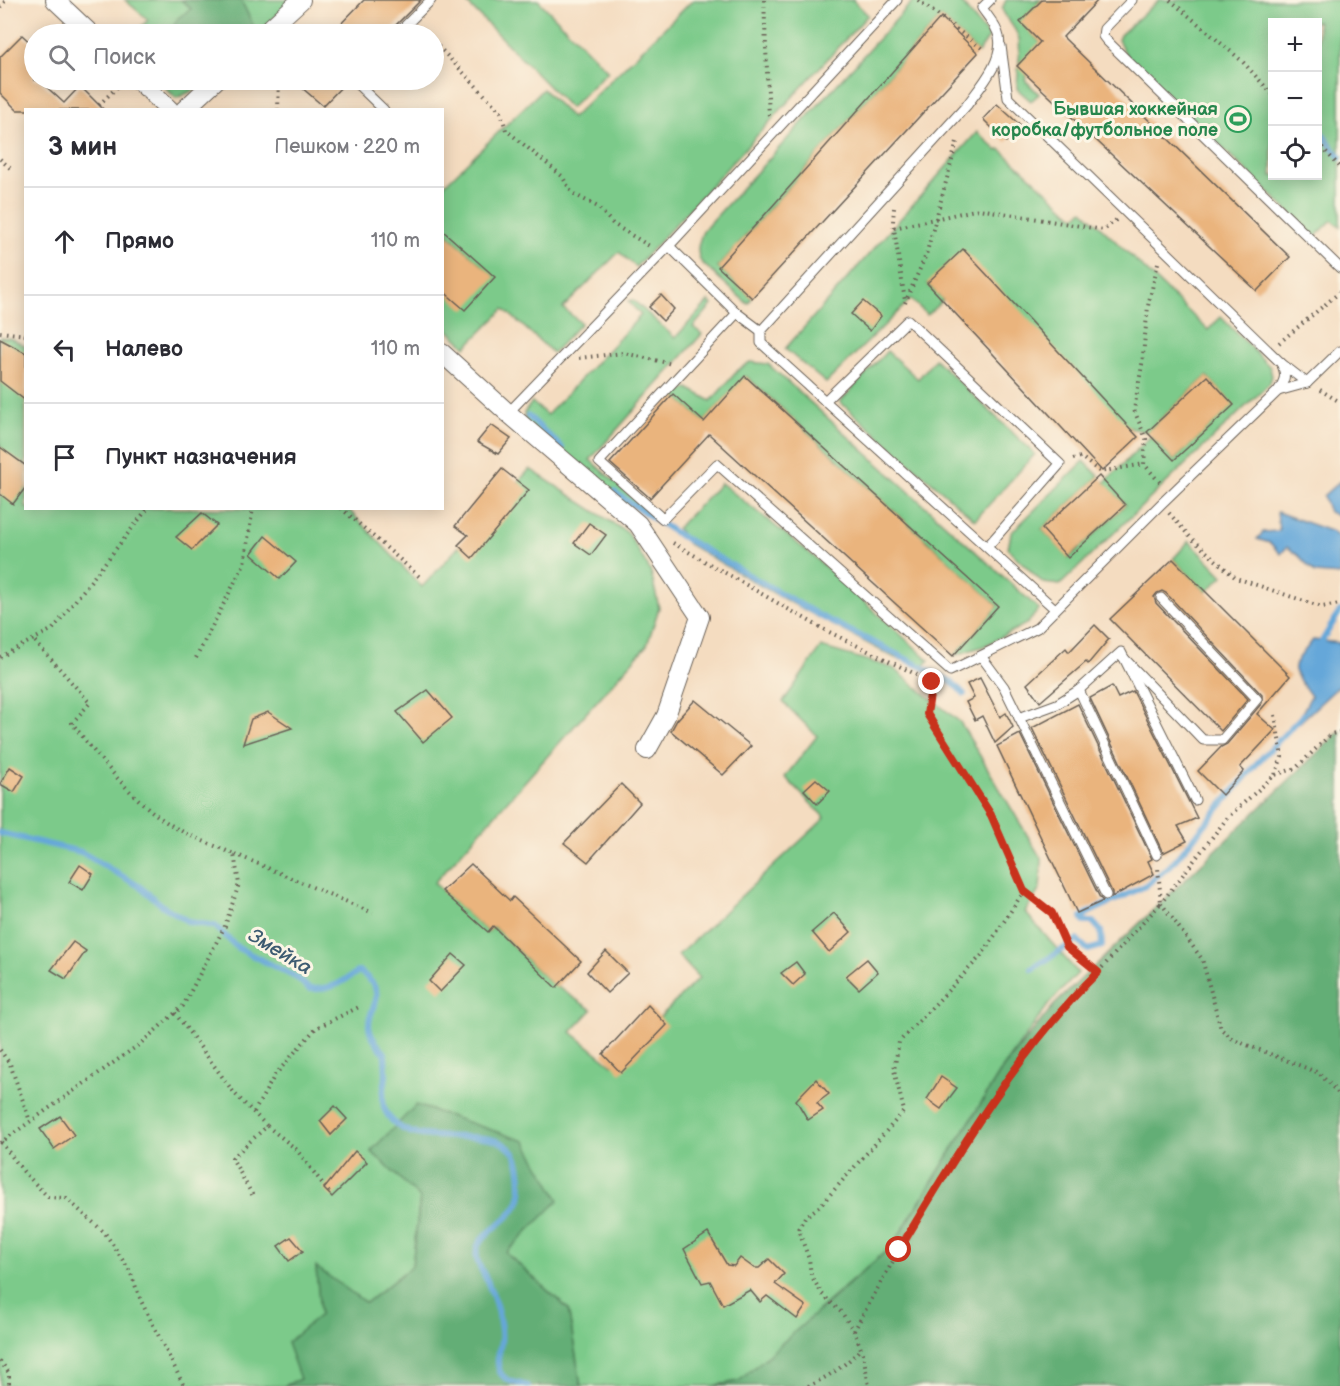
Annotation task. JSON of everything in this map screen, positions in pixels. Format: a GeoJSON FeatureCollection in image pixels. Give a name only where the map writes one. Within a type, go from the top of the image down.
{"type":"FeatureCollection","features":[{"type":"Feature","properties":{"kind":"street"},"geometry":{"type":"LineString","coordinates":[[55,0],[80,24]]}},
{"type":"Feature","properties":{"kind":"street"},"geometry":{"type":"LineString","coordinates":[[275,24],[301,0]]}},
{"type":"Feature","properties":{"kind":"street"},"geometry":{"type":"LineString","coordinates":[[149,90],[168,108]]}},
{"type":"Feature","properties":{"kind":"street"},"geometry":{"type":"LineString","coordinates":[[186,108],[205,90]]}},
{"type":"Feature","properties":{"kind":"street"},"geometry":{"type":"LineString","coordinates":[[444,355],[638,524],[700,617],[666,716],[648,750]]}},
{"type":"Feature","properties":{"kind":"lane"},"geometry":{"type":"LineString","coordinates":[[407,24],[431,0]]}},
{"type":"Feature","properties":{"kind":"lane"},"geometry":{"type":"LineString","coordinates":[[508,413],[666,250],[897,0]]}},
{"type":"Feature","properties":{"kind":"lane"},"geometry":{"type":"LineString","coordinates":[[973,0],[993,23],[999,38],[1008,98],[1281,363],[1307,384]]}},
{"type":"Feature","properties":{"kind":"lane"},"geometry":{"type":"LineString","coordinates":[[982,8],[990,0]]}},
{"type":"Feature","properties":{"kind":"lane"},"geometry":{"type":"LineString","coordinates":[[1132,0],[1104,29],[1103,36],[1106,40],[1340,268]]}},
{"type":"Feature","properties":{"kind":"lane"},"geometry":{"type":"LineString","coordinates":[[999,38],[995,66],[967,105],[761,331],[761,343],[1056,609]]}},
{"type":"Feature","properties":{"kind":"lane"},"geometry":{"type":"LineString","coordinates":[[363,90],[382,108]]}},
{"type":"Feature","properties":{"kind":"lane"},"geometry":{"type":"LineString","coordinates":[[666,250],[737,313],[761,331]]}},
{"type":"Feature","properties":{"kind":"lane"},"geometry":{"type":"LineString","coordinates":[[737,313],[599,462],[663,519],[717,464],[950,671],[1037,628],[1170,494],[1278,391],[1286,372],[1281,363]]}},
{"type":"Feature","properties":{"kind":"lane"},"geometry":{"type":"LineString","coordinates":[[825,401],[908,320],[1060,464],[987,547]]}},
{"type":"Feature","properties":{"kind":"lane"},"geometry":{"type":"LineString","coordinates":[[1278,391],[1307,384],[1340,351]]}},
{"type":"Feature","properties":{"kind":"lane"},"geometry":{"type":"LineString","coordinates":[[1020,718],[1057,704],[1079,690],[1121,652],[1122,656],[1203,740],[1222,740],[1257,699],[1161,598]]}},
{"type":"Feature","properties":{"kind":"lane"},"geometry":{"type":"LineString","coordinates":[[981,656],[1005,687],[1106,895]]}},
{"type":"Feature","properties":{"kind":"lane"},"geometry":{"type":"LineString","coordinates":[[1122,656],[1195,800]]}},
{"type":"Feature","properties":{"kind":"lane"},"geometry":{"type":"LineString","coordinates":[[1079,690],[1156,855]]}},
{"type":"Feature","properties":{"kind":"path"},"geometry":{"type":"LineString","coordinates":[[0,7],[6,0]]}},
{"type":"Feature","properties":{"kind":"path"},"geometry":{"type":"LineString","coordinates":[[764,0],[770,128]]}},
{"type":"Feature","properties":{"kind":"path"},"geometry":{"type":"LineString","coordinates":[[918,0],[989,53]]}},
{"type":"Feature","properties":{"kind":"path"},"geometry":{"type":"LineString","coordinates":[[1170,0],[1242,61],[1268,90]]}},
{"type":"Feature","properties":{"kind":"path"},"geometry":{"type":"LineString","coordinates":[[444,52],[501,111],[506,130],[562,176],[572,193],[598,207],[613,224],[666,250]]}},
{"type":"Feature","properties":{"kind":"path"},"geometry":{"type":"LineString","coordinates":[[99,105],[114,90]]}},
{"type":"Feature","properties":{"kind":"path"},"geometry":{"type":"LineString","coordinates":[[278,108],[279,90]]}},
{"type":"Feature","properties":{"kind":"path"},"geometry":{"type":"LineString","coordinates":[[905,303],[926,255],[959,135]]}},
{"type":"Feature","properties":{"kind":"path"},"geometry":{"type":"LineString","coordinates":[[1322,147],[1340,167]]}},
{"type":"Feature","properties":{"kind":"path"},"geometry":{"type":"LineString","coordinates":[[0,159],[12,170]]}},
{"type":"Feature","properties":{"kind":"path"},"geometry":{"type":"LineString","coordinates":[[896,182],[894,228],[908,320]]}},
{"type":"Feature","properties":{"kind":"path"},"geometry":{"type":"LineString","coordinates":[[894,228],[979,209],[1104,230]]}},
{"type":"Feature","properties":{"kind":"path"},"geometry":{"type":"LineString","coordinates":[[1162,248],[1148,306],[1142,365],[1134,410],[1146,439],[1144,464],[1170,494]]}},
{"type":"Feature","properties":{"kind":"path"},"geometry":{"type":"LineString","coordinates":[[1276,345],[1340,292]]}},
{"type":"Feature","properties":{"kind":"path"},"geometry":{"type":"LineString","coordinates":[[0,332],[24,335]]}},
{"type":"Feature","properties":{"kind":"path"},"geometry":{"type":"LineString","coordinates":[[559,361],[624,353],[685,367]]}},
{"type":"Feature","properties":{"kind":"path"},"geometry":{"type":"LineString","coordinates":[[1307,384],[1340,402]]}},
{"type":"Feature","properties":{"kind":"path"},"geometry":{"type":"LineString","coordinates":[[1060,464],[1081,457],[1100,472],[1144,464]]}},
{"type":"Feature","properties":{"kind":"path"},"geometry":{"type":"LineString","coordinates":[[1161,504],[1192,539],[1236,578],[1322,607],[1340,604]]}},
{"type":"Feature","properties":{"kind":"path"},"geometry":{"type":"LineString","coordinates":[[0,657],[53,629],[146,510]]}},
{"type":"Feature","properties":{"kind":"path"},"geometry":{"type":"LineString","coordinates":[[196,658],[244,564],[253,510]]}},
{"type":"Feature","properties":{"kind":"path"},"geometry":{"type":"LineString","coordinates":[[343,510],[421,578]]}},
{"type":"Feature","properties":{"kind":"path"},"geometry":{"type":"LineString","coordinates":[[668,540],[707,560],[823,629],[932,682],[927,714],[991,815],[1024,891],[1052,913],[1067,947],[1098,972]]}},
{"type":"Feature","properties":{"kind":"path"},"geometry":{"type":"LineString","coordinates":[[33,639],[90,703],[72,723],[97,757],[145,804],[171,825],[372,913]]}},
{"type":"Feature","properties":{"kind":"path"},"geometry":{"type":"LineString","coordinates":[[1275,715],[1282,757],[1275,775]]}},
{"type":"Feature","properties":{"kind":"path"},"geometry":{"type":"LineString","coordinates":[[854,1331],[949,1166],[1014,1070],[1075,995],[1161,903],[1228,817],[1275,775],[1296,768],[1331,734],[1340,732]]}},
{"type":"Feature","properties":{"kind":"path"},"geometry":{"type":"LineString","coordinates":[[184,1386],[141,1300],[130,1271],[105,1233],[66,1198],[48,1197],[23,1171],[1,1142],[140,1044],[183,1006],[225,926],[239,884],[234,854]]}},
{"type":"Feature","properties":{"kind":"path"},"geometry":{"type":"LineString","coordinates":[[1159,882],[1161,903],[1202,959],[1221,1029],[1234,1040],[1319,1073],[1340,1095]]}},
{"type":"Feature","properties":{"kind":"path"},"geometry":{"type":"LineString","coordinates":[[869,1386],[861,1348],[854,1331],[843,1313],[822,1293],[811,1275],[809,1259],[798,1229],[805,1217],[820,1206],[904,1111],[894,1070],[898,1042],[982,956],[1024,891]]}},
{"type":"Feature","properties":{"kind":"path"},"geometry":{"type":"LineString","coordinates":[[254,1112],[275,1075],[316,1028],[361,1006]]}},
{"type":"Feature","properties":{"kind":"path"},"geometry":{"type":"LineString","coordinates":[[175,1013],[235,1094],[267,1126],[296,1149],[329,1192]]}},
{"type":"Feature","properties":{"kind":"path"},"geometry":{"type":"LineString","coordinates":[[0,1050],[9,1064],[30,1121]]}},
{"type":"Feature","properties":{"kind":"path"},"geometry":{"type":"LineString","coordinates":[[254,1198],[232,1158],[267,1126]]}},
{"type":"Feature","properties":{"kind":"path"},"geometry":{"type":"LineString","coordinates":[[808,1386],[825,1378],[852,1358],[861,1348]]}},
{"type":"Feature","properties":{"kind":"path"},"geometry":{"type":"LineString","coordinates":[[0,1362],[9,1373],[9,1386]]}},
{"type":"Feature","properties":{"kind":"green space"},"geometry":{"type":"Polygon","coordinates":[[[125,0],[294,0],[268,24],[144,24],[148,20],[125,0]]]}},
{"type":"Feature","properties":{"kind":"green space"},"geometry":{"type":"Polygon","coordinates":[[[181,0],[241,0],[253,24],[175,24],[178,18],[191,9],[181,0]]]}},
{"type":"Feature","properties":{"kind":"green space"},"geometry":{"type":"Polygon","coordinates":[[[464,0],[538,0],[608,71],[570,108],[464,0]]]}},
{"type":"Feature","properties":{"kind":"green space"},"geometry":{"type":"Polygon","coordinates":[[[693,0],[853,0],[868,15],[636,267],[619,252],[563,308],[581,323],[553,353],[504,309],[466,347],[444,326],[444,292],[494,277],[444,231],[444,185],[543,89],[572,118],[693,0]]]}},
{"type":"Feature","properties":{"kind":"green space"},"geometry":{"type":"Polygon","coordinates":[[[914,0],[959,0],[989,37],[978,53],[941,17],[718,267],[752,298],[748,304],[701,262],[698,250],[703,231],[914,0]]]}},
{"type":"Feature","properties":{"kind":"green space"},"geometry":{"type":"Polygon","coordinates":[[[1006,0],[1042,0],[1021,22],[1040,42],[1025,80],[1039,94],[1031,101],[1017,89],[1019,39],[1002,9],[1006,0]]]}},
{"type":"Feature","properties":{"kind":"green space"},"geometry":{"type":"Polygon","coordinates":[[[1159,0],[1340,0],[1340,227],[1332,220],[1315,237],[1127,56],[1118,40],[1120,35],[1159,0]]]}},
{"type":"Feature","properties":{"kind":"green space"},"geometry":{"type":"Polygon","coordinates":[[[168,90],[194,90],[176,98],[168,90]]]}},
{"type":"Feature","properties":{"kind":"green space"},"geometry":{"type":"Polygon","coordinates":[[[977,132],[998,151],[1000,149],[1075,217],[1083,210],[1208,330],[1221,317],[1270,367],[1272,376],[1270,383],[1060,585],[1043,583],[1008,549],[1011,533],[1084,461],[1099,476],[1042,529],[1069,558],[1125,505],[1104,483],[1151,436],[1174,460],[1233,405],[1207,376],[1147,432],[1130,428],[927,283],[943,300],[927,315],[911,299],[826,383],[785,349],[977,132]]]}},
{"type":"Feature","properties":{"kind":"green space"},"geometry":{"type":"Polygon","coordinates":[[[633,300],[675,338],[709,301],[712,305],[693,327],[702,334],[590,460],[655,517],[624,504],[525,422],[524,413],[532,402],[547,415],[641,315],[628,301],[633,300]]]}},
{"type":"Feature","properties":{"kind":"green space"},"geometry":{"type":"Polygon","coordinates":[[[0,337],[10,338],[24,345],[24,510],[349,510],[422,587],[530,469],[628,533],[651,572],[659,608],[647,645],[434,883],[488,932],[493,926],[550,982],[592,1010],[571,1032],[612,1065],[699,978],[678,955],[825,818],[785,777],[817,736],[783,702],[821,647],[893,668],[960,722],[1042,860],[1040,889],[1025,912],[1078,973],[1049,1004],[1003,1068],[893,1245],[818,1310],[851,1349],[739,1381],[713,1386],[581,1386],[568,1309],[506,1253],[371,1151],[420,1197],[412,1266],[366,1303],[316,1268],[321,1315],[300,1380],[284,1386],[0,1386],[0,337]]]}},
{"type":"Feature","properties":{"kind":"green space"},"geometry":{"type":"Polygon","coordinates":[[[887,351],[918,379],[935,359],[1035,454],[975,520],[840,402],[887,351]]]}},
{"type":"Feature","properties":{"kind":"green space"},"geometry":{"type":"Polygon","coordinates":[[[750,362],[768,364],[1039,609],[1028,623],[984,646],[953,656],[998,606],[746,376],[704,422],[673,394],[688,388],[711,401],[739,369],[750,362]]]}},
{"type":"Feature","properties":{"kind":"green space"},"geometry":{"type":"Polygon","coordinates":[[[721,483],[812,555],[929,660],[925,666],[895,658],[784,599],[688,544],[677,528],[721,483]]]}},
{"type":"Feature","properties":{"kind":"green space"},"geometry":{"type":"Polygon","coordinates":[[[1189,541],[1223,576],[1206,592],[1173,559],[1189,541]]]}},
{"type":"Feature","properties":{"kind":"green space"},"geometry":{"type":"Polygon","coordinates":[[[1340,731],[1340,1386],[713,1386],[739,1381],[893,1245],[1003,1068],[1054,1005],[1340,731]]]}},
{"type":"Feature","properties":{"kind":"green space"},"geometry":{"type":"Polygon","coordinates":[[[416,1105],[525,1141],[559,1200],[506,1253],[568,1309],[581,1386],[284,1386],[300,1379],[287,1343],[320,1315],[316,1267],[366,1303],[412,1266],[420,1198],[371,1151],[416,1105]]]}},
{"type":"Feature","properties":{"kind":"water"},"geometry":{"type":"Polygon","coordinates":[[[1340,481],[1340,517],[1329,512],[1323,496],[1340,481]]]}},
{"type":"Feature","properties":{"kind":"water"},"geometry":{"type":"Polygon","coordinates":[[[1277,512],[1333,532],[1340,539],[1340,575],[1315,573],[1287,547],[1281,554],[1270,543],[1257,539],[1263,532],[1279,531],[1277,512]]]}},
{"type":"Feature","properties":{"kind":"water"},"geometry":{"type":"Polygon","coordinates":[[[1313,640],[1340,643],[1340,685],[1298,724],[1311,696],[1299,679],[1295,668],[1299,657],[1313,640]]]}},
{"type":"Feature","properties":{"kind":"building"},"geometry":{"type":"Polygon","coordinates":[[[364,0],[421,0],[397,24],[341,24],[364,0]]]}},
{"type":"Feature","properties":{"kind":"building"},"geometry":{"type":"Polygon","coordinates":[[[1042,0],[1098,0],[1063,37],[1290,257],[1257,291],[1017,66],[1040,42],[1020,22],[1042,0]]]}},
{"type":"Feature","properties":{"kind":"building"},"geometry":{"type":"Polygon","coordinates":[[[941,17],[978,53],[752,298],[718,267],[941,17]]]}},
{"type":"Feature","properties":{"kind":"building"},"geometry":{"type":"Polygon","coordinates":[[[22,35],[24,37],[24,90],[50,90],[64,103],[76,90],[84,90],[102,108],[24,108],[24,110],[17,110],[0,93],[0,57],[22,35]]]}},
{"type":"Feature","properties":{"kind":"building"},"geometry":{"type":"Polygon","coordinates":[[[305,90],[338,90],[323,106],[305,90]]]}},
{"type":"Feature","properties":{"kind":"building"},"geometry":{"type":"Polygon","coordinates":[[[997,104],[1021,126],[1006,142],[983,119],[997,104]]]}},
{"type":"Feature","properties":{"kind":"building"},"geometry":{"type":"Polygon","coordinates":[[[444,232],[495,277],[465,310],[444,292],[444,232]]]}},
{"type":"Feature","properties":{"kind":"building"},"geometry":{"type":"Polygon","coordinates":[[[963,249],[1138,437],[1102,471],[927,283],[963,249]]]}},
{"type":"Feature","properties":{"kind":"building"},"geometry":{"type":"Polygon","coordinates":[[[661,295],[674,309],[663,321],[649,307],[661,295]]]}},
{"type":"Feature","properties":{"kind":"building"},"geometry":{"type":"Polygon","coordinates":[[[863,301],[881,316],[870,331],[851,314],[863,301]]]}},
{"type":"Feature","properties":{"kind":"building"},"geometry":{"type":"Polygon","coordinates":[[[0,339],[24,352],[24,399],[0,381],[0,339]]]}},
{"type":"Feature","properties":{"kind":"building"},"geometry":{"type":"Polygon","coordinates":[[[745,376],[998,606],[953,656],[709,434],[650,498],[610,463],[673,394],[704,422],[745,376]]]}},
{"type":"Feature","properties":{"kind":"building"},"geometry":{"type":"Polygon","coordinates":[[[1207,376],[1234,405],[1174,460],[1147,432],[1207,376]]]}},
{"type":"Feature","properties":{"kind":"building"},"geometry":{"type":"Polygon","coordinates":[[[491,425],[511,439],[498,454],[477,442],[491,425]]]}},
{"type":"Feature","properties":{"kind":"building"},"geometry":{"type":"Polygon","coordinates":[[[0,447],[24,465],[24,490],[13,504],[0,494],[0,447]]]}},
{"type":"Feature","properties":{"kind":"building"},"geometry":{"type":"Polygon","coordinates":[[[502,469],[529,490],[472,558],[458,545],[468,535],[455,526],[502,469]]]}},
{"type":"Feature","properties":{"kind":"building"},"geometry":{"type":"Polygon","coordinates":[[[1099,476],[1125,505],[1068,558],[1042,529],[1099,476]]]}},
{"type":"Feature","properties":{"kind":"building"},"geometry":{"type":"Polygon","coordinates":[[[202,513],[217,525],[192,550],[176,537],[202,513]]]}},
{"type":"Feature","properties":{"kind":"building"},"geometry":{"type":"Polygon","coordinates":[[[589,523],[606,535],[591,555],[574,543],[589,523]]]}},
{"type":"Feature","properties":{"kind":"building"},"geometry":{"type":"Polygon","coordinates":[[[265,536],[296,562],[280,579],[251,554],[265,536]]]}},
{"type":"Feature","properties":{"kind":"building"},"geometry":{"type":"Polygon","coordinates":[[[1173,559],[1290,676],[1257,714],[1275,730],[1240,767],[1244,771],[1222,795],[1198,771],[1221,747],[1227,744],[1262,703],[1262,695],[1166,593],[1162,591],[1157,593],[1154,597],[1156,603],[1248,699],[1221,731],[1110,619],[1173,559]]]}},
{"type":"Feature","properties":{"kind":"building"},"geometry":{"type":"Polygon","coordinates":[[[1095,625],[1109,639],[1088,664],[1086,662],[1040,702],[1027,684],[1066,648],[1069,652],[1095,625]]]}},
{"type":"Feature","properties":{"kind":"building"},"geometry":{"type":"Polygon","coordinates":[[[980,678],[1000,717],[1006,713],[1013,727],[995,743],[982,716],[975,720],[966,702],[974,698],[967,684],[980,678]]]}},
{"type":"Feature","properties":{"kind":"building"},"geometry":{"type":"Polygon","coordinates":[[[1112,686],[1118,698],[1133,691],[1197,818],[1178,826],[1187,841],[1163,853],[1090,698],[1112,686]]]}},
{"type":"Feature","properties":{"kind":"building"},"geometry":{"type":"Polygon","coordinates":[[[428,690],[452,718],[423,742],[397,712],[428,690]]]}},
{"type":"Feature","properties":{"kind":"building"},"geometry":{"type":"Polygon","coordinates":[[[695,700],[751,746],[723,775],[671,731],[677,720],[695,700]]]}},
{"type":"Feature","properties":{"kind":"building"},"geometry":{"type":"Polygon","coordinates":[[[1078,704],[1152,859],[1148,861],[1154,874],[1112,897],[1112,892],[1032,728],[1078,704]]]}},
{"type":"Feature","properties":{"kind":"building"},"geometry":{"type":"Polygon","coordinates":[[[268,712],[292,728],[243,744],[251,719],[268,712]]]}},
{"type":"Feature","properties":{"kind":"building"},"geometry":{"type":"Polygon","coordinates":[[[1020,734],[1103,901],[1077,913],[997,746],[1020,734]]]}},
{"type":"Feature","properties":{"kind":"building"},"geometry":{"type":"Polygon","coordinates":[[[10,767],[24,776],[14,792],[0,784],[10,767]]]}},
{"type":"Feature","properties":{"kind":"building"},"geometry":{"type":"Polygon","coordinates":[[[816,779],[830,791],[817,804],[804,790],[816,779]]]}},
{"type":"Feature","properties":{"kind":"building"},"geometry":{"type":"Polygon","coordinates":[[[621,784],[640,803],[588,862],[564,843],[621,784]]]}},
{"type":"Feature","properties":{"kind":"building"},"geometry":{"type":"Polygon","coordinates":[[[471,864],[510,901],[513,897],[581,961],[556,988],[493,926],[488,932],[442,891],[471,864]]]}},
{"type":"Feature","properties":{"kind":"building"},"geometry":{"type":"Polygon","coordinates":[[[80,865],[93,874],[83,890],[69,882],[80,865]]]}},
{"type":"Feature","properties":{"kind":"building"},"geometry":{"type":"Polygon","coordinates":[[[834,913],[851,932],[829,952],[812,932],[834,913]]]}},
{"type":"Feature","properties":{"kind":"building"},"geometry":{"type":"Polygon","coordinates":[[[73,942],[86,951],[66,979],[51,970],[73,942]]]}},
{"type":"Feature","properties":{"kind":"building"},"geometry":{"type":"Polygon","coordinates":[[[606,951],[628,973],[607,993],[587,972],[606,951]]]}},
{"type":"Feature","properties":{"kind":"building"},"geometry":{"type":"Polygon","coordinates":[[[453,954],[466,965],[440,992],[429,981],[453,954]]]}},
{"type":"Feature","properties":{"kind":"building"},"geometry":{"type":"Polygon","coordinates":[[[867,959],[878,972],[859,989],[846,976],[867,959]]]}},
{"type":"Feature","properties":{"kind":"building"},"geometry":{"type":"Polygon","coordinates":[[[796,962],[805,974],[793,985],[781,973],[796,962]]]}},
{"type":"Feature","properties":{"kind":"building"},"geometry":{"type":"Polygon","coordinates":[[[648,1005],[667,1025],[621,1073],[603,1054],[648,1005]]]}},
{"type":"Feature","properties":{"kind":"building"},"geometry":{"type":"Polygon","coordinates":[[[941,1077],[957,1088],[941,1109],[927,1099],[941,1077]]]}},
{"type":"Feature","properties":{"kind":"building"},"geometry":{"type":"Polygon","coordinates":[[[816,1079],[829,1094],[817,1103],[823,1110],[808,1120],[796,1100],[816,1079]]]}},
{"type":"Feature","properties":{"kind":"building"},"geometry":{"type":"Polygon","coordinates":[[[335,1106],[347,1119],[331,1135],[320,1121],[335,1106]]]}},
{"type":"Feature","properties":{"kind":"building"},"geometry":{"type":"Polygon","coordinates":[[[60,1116],[74,1135],[54,1149],[40,1129],[60,1116]]]}},
{"type":"Feature","properties":{"kind":"building"},"geometry":{"type":"Polygon","coordinates":[[[355,1151],[367,1162],[332,1197],[324,1189],[355,1151]]]}},
{"type":"Feature","properties":{"kind":"building"},"geometry":{"type":"Polygon","coordinates":[[[708,1233],[727,1265],[734,1266],[740,1258],[754,1268],[759,1268],[769,1259],[784,1274],[775,1284],[806,1306],[797,1319],[767,1296],[760,1302],[750,1290],[723,1305],[710,1281],[702,1283],[684,1249],[708,1233]]]}},
{"type":"Feature","properties":{"kind":"building"},"geometry":{"type":"Polygon","coordinates":[[[291,1237],[303,1251],[289,1261],[278,1246],[291,1237]]]}},
{"type":"Feature","properties":{"kind":"waterway"},"geometry":{"type":"LineString","coordinates":[[1322,134],[1340,157]]}},
{"type":"Feature","properties":{"kind":"waterway"},"geometry":{"type":"LineString","coordinates":[[528,416],[562,448]]}},
{"type":"Feature","properties":{"kind":"waterway"},"geometry":{"type":"LineString","coordinates":[[614,492],[677,534],[822,617],[952,682],[964,694]]}},
{"type":"Feature","properties":{"kind":"waterway"},"geometry":{"type":"LineString","coordinates":[[1321,648],[1322,641],[1340,611]]}},
{"type":"Feature","properties":{"kind":"waterway"},"geometry":{"type":"LineString","coordinates":[[1032,969],[1077,940],[1088,950],[1102,946],[1101,931],[1093,922],[1084,922],[1082,917],[1145,886],[1170,866],[1259,761],[1303,715]]}},
{"type":"Feature","properties":{"kind":"waterway","name":"Змейка"},"geometry":{"type":"LineString","coordinates":[[0,833],[81,852],[139,886],[163,906],[189,922],[215,926],[238,948],[297,978],[309,989],[336,985],[359,971],[368,978],[377,995],[369,1029],[374,1040],[385,1053],[386,1076],[383,1099],[386,1112],[398,1126],[413,1133],[487,1138],[502,1143],[516,1156],[520,1175],[520,1199],[509,1216],[480,1242],[476,1254],[497,1308],[501,1334],[498,1360],[500,1372],[508,1380],[528,1386]]}},
{"type":"Feature","properties":{"kind":"place","name":"Бывшая хоккейная коробка/футбольное поле"},"geometry":{"type":"Point","coordinates":[1238,119]}},
{"type":"Feature","properties":{"kind":"route"},"geometry":{"type":"LineString","coordinates":[[899,1250],[949,1166],[1014,1070],[1075,995],[1098,972],[1067,947],[1052,913],[1024,891],[991,815],[927,714],[932,682]]}}]}
